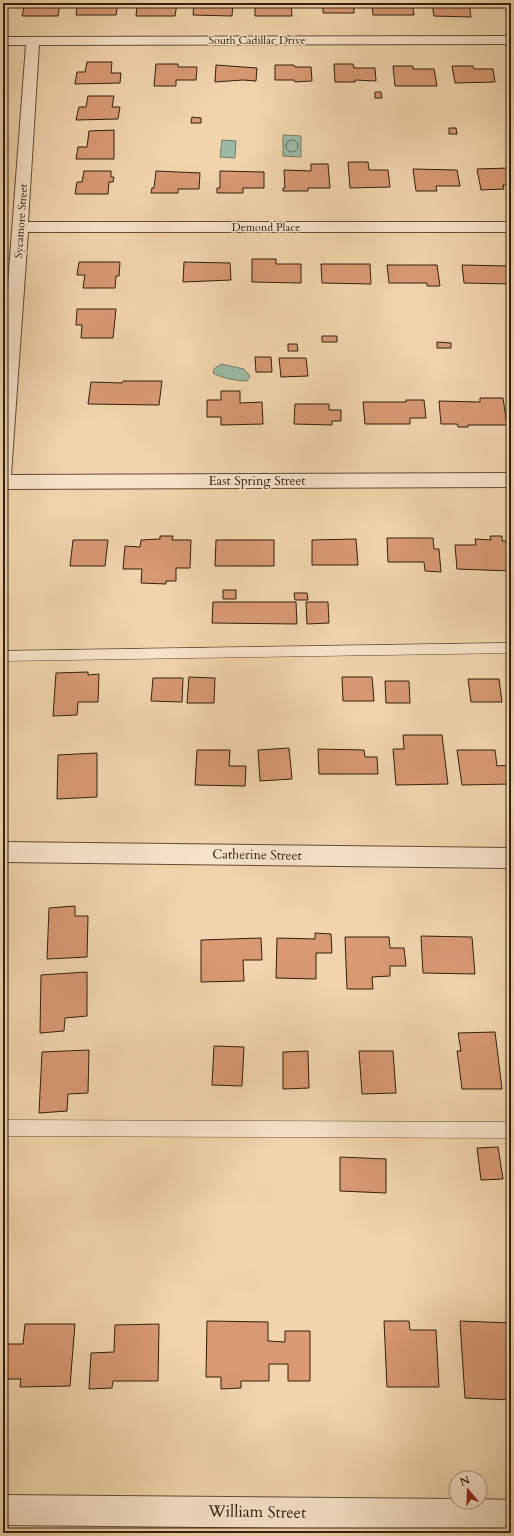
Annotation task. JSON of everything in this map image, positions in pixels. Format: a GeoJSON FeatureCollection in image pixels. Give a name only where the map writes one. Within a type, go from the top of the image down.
{"type":"FeatureCollection","features":[{"type":"Feature","properties":{"kind":"street","name":"South Cadillac Drive"},"geometry":{"type":"LineString","coordinates":[[3,41],[511,40]]}},
{"type":"Feature","properties":{"kind":"street","name":"Sycamore Street"},"geometry":{"type":"LineString","coordinates":[[3,473],[33,41]]}},
{"type":"Feature","properties":{"kind":"street","name":"Demond Place"},"geometry":{"type":"LineString","coordinates":[[20,227],[511,227]]}},
{"type":"Feature","properties":{"kind":"street","name":"East Spring Street"},"geometry":{"type":"LineString","coordinates":[[3,482],[511,480]]}},
{"type":"Feature","properties":{"kind":"street","name":"Catherine Street"},"geometry":{"type":"LineString","coordinates":[[3,852],[511,858]]}},
{"type":"Feature","properties":{"kind":"street","name":"William Street"},"geometry":{"type":"LineString","coordinates":[[3,1510],[511,1515]]}},
{"type":"Feature","properties":{"kind":"lane"},"geometry":{"type":"LineString","coordinates":[[3,656],[511,648]]}},
{"type":"Feature","properties":{"kind":"lane"},"geometry":{"type":"LineString","coordinates":[[3,1128],[511,1130]]}},
{"type":"Feature","properties":{"kind":"water"},"geometry":{"type":"Polygon","coordinates":[[[283,135],[301,136],[301,157],[283,156],[283,135]]]}},
{"type":"Feature","properties":{"kind":"water"},"geometry":{"type":"Polygon","coordinates":[[[222,140],[236,141],[235,158],[220,157],[222,140]]]}},
{"type":"Feature","properties":{"kind":"water"},"geometry":{"type":"Polygon","coordinates":[[[221,364],[244,369],[250,376],[247,381],[243,381],[216,375],[213,373],[214,369],[221,364]]]}},
{"type":"Feature","properties":{"kind":"building"},"geometry":{"type":"Polygon","coordinates":[[[25,3],[60,4],[58,16],[22,16],[25,3]]]}},
{"type":"Feature","properties":{"kind":"building"},"geometry":{"type":"Polygon","coordinates":[[[78,3],[118,3],[116,15],[76,15],[78,3]]]}},
{"type":"Feature","properties":{"kind":"building"},"geometry":{"type":"Polygon","coordinates":[[[146,3],[177,3],[175,16],[136,16],[137,6],[145,6],[146,3]]]}},
{"type":"Feature","properties":{"kind":"building"},"geometry":{"type":"Polygon","coordinates":[[[194,3],[233,3],[232,16],[193,15],[194,3]]]}},
{"type":"Feature","properties":{"kind":"building"},"geometry":{"type":"Polygon","coordinates":[[[253,3],[291,4],[292,16],[255,16],[255,5],[253,3]]]}},
{"type":"Feature","properties":{"kind":"building"},"geometry":{"type":"Polygon","coordinates":[[[323,3],[354,3],[354,13],[323,13],[323,3]]]}},
{"type":"Feature","properties":{"kind":"building"},"geometry":{"type":"Polygon","coordinates":[[[372,3],[412,3],[414,15],[373,15],[372,3]]]}},
{"type":"Feature","properties":{"kind":"building"},"geometry":{"type":"Polygon","coordinates":[[[432,4],[469,4],[471,17],[434,16],[432,4]]]}},
{"type":"Feature","properties":{"kind":"building"},"geometry":{"type":"Polygon","coordinates":[[[87,62],[112,62],[111,73],[121,73],[120,83],[75,84],[77,72],[85,72],[87,62]]]}},
{"type":"Feature","properties":{"kind":"building"},"geometry":{"type":"Polygon","coordinates":[[[156,64],[178,64],[178,67],[197,67],[196,80],[176,80],[176,86],[154,86],[156,64]]]}},
{"type":"Feature","properties":{"kind":"building"},"geometry":{"type":"Polygon","coordinates":[[[334,64],[353,64],[354,68],[375,68],[376,81],[355,80],[355,82],[335,82],[334,64]]]}},
{"type":"Feature","properties":{"kind":"building"},"geometry":{"type":"Polygon","coordinates":[[[216,65],[257,68],[256,81],[243,80],[215,82],[216,65]]]}},
{"type":"Feature","properties":{"kind":"building"},"geometry":{"type":"Polygon","coordinates":[[[275,65],[311,67],[312,81],[295,82],[294,80],[275,80],[275,65]]]}},
{"type":"Feature","properties":{"kind":"building"},"geometry":{"type":"Polygon","coordinates":[[[393,66],[413,66],[413,69],[434,69],[437,86],[395,86],[393,66]]]}},
{"type":"Feature","properties":{"kind":"building"},"geometry":{"type":"Polygon","coordinates":[[[452,66],[473,66],[474,69],[493,69],[495,82],[455,83],[452,66]]]}},
{"type":"Feature","properties":{"kind":"building"},"geometry":{"type":"Polygon","coordinates":[[[375,92],[381,92],[382,98],[375,98],[375,92]]]}},
{"type":"Feature","properties":{"kind":"building"},"geometry":{"type":"Polygon","coordinates":[[[88,96],[114,96],[112,107],[120,107],[118,119],[76,120],[79,107],[86,107],[88,96]]]}},
{"type":"Feature","properties":{"kind":"building"},"geometry":{"type":"Polygon","coordinates":[[[192,117],[201,118],[201,123],[191,123],[192,117]]]}},
{"type":"Feature","properties":{"kind":"building"},"geometry":{"type":"Polygon","coordinates":[[[449,128],[456,128],[457,134],[449,134],[449,128]]]}},
{"type":"Feature","properties":{"kind":"building"},"geometry":{"type":"Polygon","coordinates":[[[114,130],[114,159],[76,159],[78,147],[87,147],[89,131],[114,130]]]}},
{"type":"Feature","properties":{"kind":"building"},"geometry":{"type":"Polygon","coordinates":[[[348,162],[368,162],[369,170],[388,170],[390,187],[350,188],[348,162]]]}},
{"type":"Feature","properties":{"kind":"building"},"geometry":{"type":"Polygon","coordinates":[[[311,164],[328,164],[330,188],[308,188],[308,191],[283,191],[283,188],[285,188],[284,170],[311,171],[311,164]]]}},
{"type":"Feature","properties":{"kind":"building"},"geometry":{"type":"Polygon","coordinates":[[[509,168],[511,170],[511,185],[503,185],[504,189],[481,190],[477,169],[509,168]]]}},
{"type":"Feature","properties":{"kind":"building"},"geometry":{"type":"Polygon","coordinates":[[[413,169],[457,170],[460,186],[436,186],[437,191],[416,191],[413,169]]]}},
{"type":"Feature","properties":{"kind":"building"},"geometry":{"type":"Polygon","coordinates":[[[84,171],[111,171],[111,177],[114,177],[113,182],[109,182],[108,194],[75,194],[77,182],[82,182],[84,171]]]}},
{"type":"Feature","properties":{"kind":"building"},"geometry":{"type":"Polygon","coordinates":[[[156,171],[200,173],[199,189],[178,189],[178,193],[151,193],[152,188],[154,188],[156,171]]]}},
{"type":"Feature","properties":{"kind":"building"},"geometry":{"type":"Polygon","coordinates":[[[220,171],[264,172],[264,188],[243,188],[243,193],[217,193],[217,188],[220,188],[220,171]]]}},
{"type":"Feature","properties":{"kind":"building"},"geometry":{"type":"Polygon","coordinates":[[[252,259],[276,259],[276,264],[301,264],[301,283],[252,282],[252,259]]]}},
{"type":"Feature","properties":{"kind":"building"},"geometry":{"type":"Polygon","coordinates":[[[79,262],[120,262],[119,276],[116,276],[115,288],[83,288],[85,275],[77,275],[79,262]]]}},
{"type":"Feature","properties":{"kind":"building"},"geometry":{"type":"Polygon","coordinates":[[[184,262],[230,263],[231,280],[183,282],[184,262]]]}},
{"type":"Feature","properties":{"kind":"building"},"geometry":{"type":"Polygon","coordinates":[[[321,264],[370,264],[371,284],[322,283],[321,264]]]}},
{"type":"Feature","properties":{"kind":"building"},"geometry":{"type":"Polygon","coordinates":[[[387,265],[437,265],[440,286],[427,286],[427,283],[389,283],[387,265]]]}},
{"type":"Feature","properties":{"kind":"building"},"geometry":{"type":"Polygon","coordinates":[[[462,265],[509,266],[511,284],[464,283],[462,265]]]}},
{"type":"Feature","properties":{"kind":"building"},"geometry":{"type":"Polygon","coordinates":[[[77,309],[116,309],[113,338],[81,338],[82,325],[76,325],[77,309]]]}},
{"type":"Feature","properties":{"kind":"building"},"geometry":{"type":"Polygon","coordinates":[[[322,336],[337,336],[337,342],[322,342],[322,336]]]}},
{"type":"Feature","properties":{"kind":"building"},"geometry":{"type":"Polygon","coordinates":[[[437,342],[451,343],[451,348],[437,348],[437,342]]]}},
{"type":"Feature","properties":{"kind":"building"},"geometry":{"type":"Polygon","coordinates":[[[288,344],[297,344],[298,351],[288,351],[288,344]]]}},
{"type":"Feature","properties":{"kind":"building"},"geometry":{"type":"Polygon","coordinates":[[[255,357],[271,357],[272,372],[256,372],[255,357]]]}},
{"type":"Feature","properties":{"kind":"building"},"geometry":{"type":"Polygon","coordinates":[[[279,358],[306,358],[308,376],[281,377],[279,358]]]}},
{"type":"Feature","properties":{"kind":"building"},"geometry":{"type":"Polygon","coordinates":[[[123,381],[162,381],[159,405],[88,404],[91,382],[122,383],[123,381]]]}},
{"type":"Feature","properties":{"kind":"building"},"geometry":{"type":"Polygon","coordinates":[[[221,391],[240,391],[240,403],[262,402],[263,424],[221,425],[221,417],[207,417],[207,400],[221,400],[221,391]]]}},
{"type":"Feature","properties":{"kind":"building"},"geometry":{"type":"Polygon","coordinates":[[[480,398],[503,398],[507,425],[468,425],[468,427],[458,427],[457,424],[441,424],[439,401],[480,402],[480,398]]]}},
{"type":"Feature","properties":{"kind":"building"},"geometry":{"type":"Polygon","coordinates":[[[406,400],[424,400],[426,418],[410,418],[410,424],[365,424],[363,402],[406,402],[406,400]]]}},
{"type":"Feature","properties":{"kind":"building"},"geometry":{"type":"Polygon","coordinates":[[[295,404],[329,404],[329,410],[341,410],[341,421],[332,421],[332,425],[294,424],[295,404]]]}},
{"type":"Feature","properties":{"kind":"building"},"geometry":{"type":"Polygon","coordinates":[[[160,536],[173,536],[172,540],[191,540],[190,568],[176,568],[176,581],[166,581],[166,584],[141,583],[142,569],[123,569],[125,546],[140,547],[141,540],[160,539],[160,536]]]}},
{"type":"Feature","properties":{"kind":"building"},"geometry":{"type":"Polygon","coordinates":[[[490,536],[502,536],[502,541],[511,541],[511,571],[457,569],[455,545],[476,545],[475,539],[491,540],[490,536]]]}},
{"type":"Feature","properties":{"kind":"building"},"geometry":{"type":"Polygon","coordinates":[[[387,538],[433,538],[434,549],[439,549],[441,572],[425,571],[424,562],[388,562],[387,538]]]}},
{"type":"Feature","properties":{"kind":"building"},"geometry":{"type":"Polygon","coordinates":[[[356,539],[358,565],[312,565],[312,540],[356,539]]]}},
{"type":"Feature","properties":{"kind":"building"},"geometry":{"type":"Polygon","coordinates":[[[73,540],[108,540],[105,566],[70,566],[73,540]]]}},
{"type":"Feature","properties":{"kind":"building"},"geometry":{"type":"Polygon","coordinates":[[[216,540],[274,540],[274,566],[215,566],[216,540]]]}},
{"type":"Feature","properties":{"kind":"building"},"geometry":{"type":"Polygon","coordinates":[[[223,590],[236,590],[236,599],[223,599],[223,590]]]}},
{"type":"Feature","properties":{"kind":"building"},"geometry":{"type":"Polygon","coordinates":[[[294,593],[307,593],[308,600],[295,600],[294,593]]]}},
{"type":"Feature","properties":{"kind":"building"},"geometry":{"type":"Polygon","coordinates":[[[213,602],[296,602],[297,624],[212,623],[213,602]]]}},
{"type":"Feature","properties":{"kind":"building"},"geometry":{"type":"Polygon","coordinates":[[[306,602],[328,602],[329,623],[307,624],[306,602]]]}},
{"type":"Feature","properties":{"kind":"building"},"geometry":{"type":"Polygon","coordinates":[[[88,672],[88,675],[99,674],[98,702],[78,702],[77,715],[53,716],[56,673],[88,672]]]}},
{"type":"Feature","properties":{"kind":"building"},"geometry":{"type":"Polygon","coordinates":[[[189,677],[215,678],[214,703],[187,703],[189,677]]]}},
{"type":"Feature","properties":{"kind":"building"},"geometry":{"type":"Polygon","coordinates":[[[342,677],[372,677],[374,701],[343,701],[342,677]]]}},
{"type":"Feature","properties":{"kind":"building"},"geometry":{"type":"Polygon","coordinates":[[[153,678],[183,678],[182,702],[151,701],[153,678]]]}},
{"type":"Feature","properties":{"kind":"building"},"geometry":{"type":"Polygon","coordinates":[[[468,679],[499,679],[502,702],[471,702],[468,679]]]}},
{"type":"Feature","properties":{"kind":"building"},"geometry":{"type":"Polygon","coordinates":[[[385,681],[409,681],[410,703],[386,703],[385,681]]]}},
{"type":"Feature","properties":{"kind":"building"},"geometry":{"type":"Polygon","coordinates":[[[403,735],[442,735],[448,784],[396,785],[393,749],[404,749],[403,735]]]}},
{"type":"Feature","properties":{"kind":"building"},"geometry":{"type":"Polygon","coordinates":[[[289,748],[292,779],[260,781],[258,750],[289,748]]]}},
{"type":"Feature","properties":{"kind":"building"},"geometry":{"type":"Polygon","coordinates":[[[318,749],[364,750],[365,757],[377,757],[378,774],[319,774],[318,749]]]}},
{"type":"Feature","properties":{"kind":"building"},"geometry":{"type":"Polygon","coordinates":[[[197,750],[230,750],[229,766],[246,766],[245,786],[195,785],[197,750]]]}},
{"type":"Feature","properties":{"kind":"building"},"geometry":{"type":"Polygon","coordinates":[[[457,750],[495,750],[497,766],[510,765],[511,784],[462,785],[457,750]]]}},
{"type":"Feature","properties":{"kind":"building"},"geometry":{"type":"Polygon","coordinates":[[[97,753],[97,797],[57,799],[58,755],[97,753]]]}},
{"type":"Feature","properties":{"kind":"building"},"geometry":{"type":"Polygon","coordinates":[[[75,906],[75,916],[88,916],[87,957],[47,959],[49,908],[75,906]]]}},
{"type":"Feature","properties":{"kind":"building"},"geometry":{"type":"Polygon","coordinates":[[[315,933],[331,934],[332,953],[316,953],[316,979],[276,978],[277,938],[315,939],[315,933]]]}},
{"type":"Feature","properties":{"kind":"building"},"geometry":{"type":"Polygon","coordinates":[[[421,936],[472,937],[475,974],[423,973],[421,936]]]}},
{"type":"Feature","properties":{"kind":"building"},"geometry":{"type":"Polygon","coordinates":[[[345,937],[389,937],[390,948],[404,948],[406,966],[390,966],[390,976],[372,977],[373,989],[347,989],[345,937]]]}},
{"type":"Feature","properties":{"kind":"building"},"geometry":{"type":"Polygon","coordinates":[[[261,938],[262,960],[243,960],[244,981],[201,982],[201,940],[261,938]]]}},
{"type":"Feature","properties":{"kind":"building"},"geometry":{"type":"Polygon","coordinates":[[[87,972],[87,1016],[65,1018],[64,1031],[40,1033],[41,975],[87,972]]]}},
{"type":"Feature","properties":{"kind":"building"},"geometry":{"type":"Polygon","coordinates":[[[495,1032],[502,1089],[462,1089],[457,1051],[461,1051],[458,1033],[495,1032]]]}},
{"type":"Feature","properties":{"kind":"building"},"geometry":{"type":"Polygon","coordinates":[[[214,1046],[244,1047],[242,1086],[212,1085],[214,1046]]]}},
{"type":"Feature","properties":{"kind":"building"},"geometry":{"type":"Polygon","coordinates":[[[89,1050],[88,1093],[68,1094],[67,1111],[39,1113],[42,1052],[89,1050]]]}},
{"type":"Feature","properties":{"kind":"building"},"geometry":{"type":"Polygon","coordinates":[[[308,1051],[309,1088],[283,1089],[283,1052],[308,1051]]]}},
{"type":"Feature","properties":{"kind":"building"},"geometry":{"type":"Polygon","coordinates":[[[359,1051],[393,1051],[396,1093],[362,1094],[359,1051]]]}},
{"type":"Feature","properties":{"kind":"building"},"geometry":{"type":"Polygon","coordinates":[[[498,1147],[503,1179],[481,1180],[477,1148],[498,1147]]]}},
{"type":"Feature","properties":{"kind":"building"},"geometry":{"type":"Polygon","coordinates":[[[340,1157],[386,1159],[386,1193],[340,1191],[340,1157]]]}},
{"type":"Feature","properties":{"kind":"building"},"geometry":{"type":"Polygon","coordinates":[[[207,1321],[268,1322],[268,1341],[285,1342],[285,1331],[310,1331],[310,1381],[288,1381],[288,1364],[269,1364],[269,1381],[241,1381],[241,1388],[221,1389],[221,1377],[206,1377],[207,1321]]]}},
{"type":"Feature","properties":{"kind":"building"},"geometry":{"type":"Polygon","coordinates":[[[384,1321],[409,1321],[410,1330],[436,1330],[439,1387],[387,1387],[384,1321]]]}},
{"type":"Feature","properties":{"kind":"building"},"geometry":{"type":"Polygon","coordinates":[[[460,1321],[511,1323],[511,1400],[465,1398],[460,1321]]]}},
{"type":"Feature","properties":{"kind":"building"},"geometry":{"type":"Polygon","coordinates":[[[25,1324],[75,1324],[70,1386],[20,1387],[21,1379],[3,1379],[3,1344],[23,1344],[25,1324]]]}},
{"type":"Feature","properties":{"kind":"building"},"geometry":{"type":"Polygon","coordinates":[[[159,1324],[158,1381],[113,1381],[112,1388],[89,1389],[91,1353],[114,1352],[115,1325],[159,1324]]]}}]}
